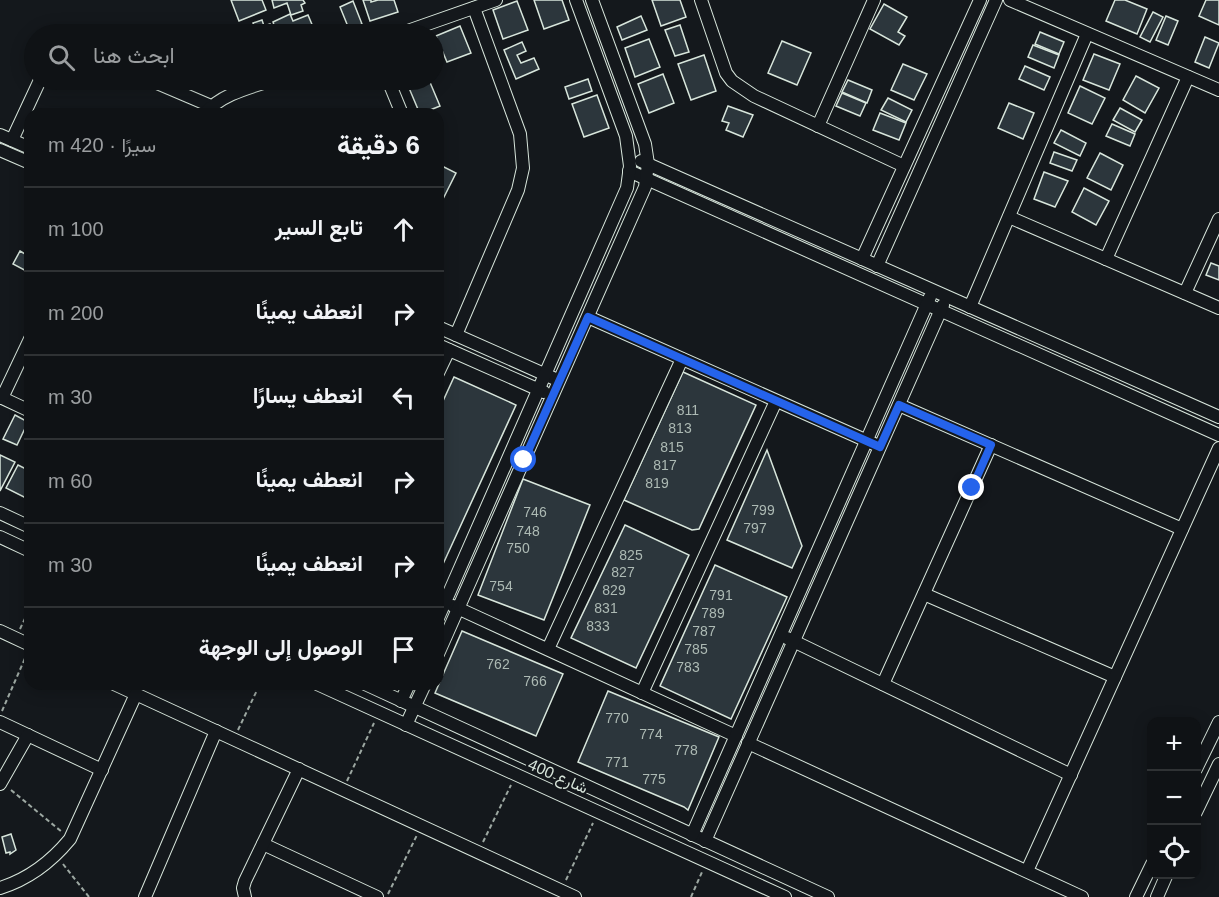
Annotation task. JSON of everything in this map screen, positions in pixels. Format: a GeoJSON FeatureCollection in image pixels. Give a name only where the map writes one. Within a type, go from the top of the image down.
{"type":"FeatureCollection","features":[{"type":"Feature","properties":{"kind":"street"},"geometry":{"type":"LineString","coordinates":[[428,24],[496,0]]}},
{"type":"Feature","properties":{"kind":"street"},"geometry":{"type":"LineString","coordinates":[[444,595],[539,390],[623,198],[629,171],[626,136],[576,0]]}},
{"type":"Feature","properties":{"kind":"street"},"geometry":{"type":"LineString","coordinates":[[444,640],[641,198],[646,179],[648,154],[642,134],[592,0]]}},
{"type":"Feature","properties":{"kind":"street"},"geometry":{"type":"LineString","coordinates":[[701,0],[723,64],[732,81],[754,96],[904,166]]}},
{"type":"Feature","properties":{"kind":"street"},"geometry":{"type":"LineString","coordinates":[[818,126],[874,0]]}},
{"type":"Feature","properties":{"kind":"street"},"geometry":{"type":"LineString","coordinates":[[862,259],[980,0]]}},
{"type":"Feature","properties":{"kind":"street"},"geometry":{"type":"LineString","coordinates":[[877,266],[996,0]]}},
{"type":"Feature","properties":{"kind":"street"},"geometry":{"type":"LineString","coordinates":[[1010,0],[1219,90]]}},
{"type":"Feature","properties":{"kind":"street"},"geometry":{"type":"LineString","coordinates":[[456,335],[518,190],[523,168],[522,145],[517,123],[474,8]]}},
{"type":"Feature","properties":{"kind":"street"},"geometry":{"type":"LineString","coordinates":[[970,307],[1087,34]]}},
{"type":"Feature","properties":{"kind":"street"},"geometry":{"type":"LineString","coordinates":[[1106,259],[1188,77]]}},
{"type":"Feature","properties":{"kind":"street"},"geometry":{"type":"LineString","coordinates":[[24,145],[6,137],[34,90]]}},
{"type":"Feature","properties":{"kind":"street"},"geometry":{"type":"LineString","coordinates":[[169,90],[204,108]]}},
{"type":"Feature","properties":{"kind":"street"},"geometry":{"type":"LineString","coordinates":[[211,108],[228,96],[245,90]]}},
{"type":"Feature","properties":{"kind":"street"},"geometry":{"type":"LineString","coordinates":[[392,90],[400,108]]}},
{"type":"Feature","properties":{"kind":"street"},"geometry":{"type":"LineString","coordinates":[[1,154],[24,161]]}},
{"type":"Feature","properties":{"kind":"street"},"geometry":{"type":"LineString","coordinates":[[629,156],[1219,417]]}},
{"type":"Feature","properties":{"kind":"street"},"geometry":{"type":"LineString","coordinates":[[629,171],[1219,435]]}},
{"type":"Feature","properties":{"kind":"street"},"geometry":{"type":"LineString","coordinates":[[1009,217],[1219,308]]}},
{"type":"Feature","properties":{"kind":"street"},"geometry":{"type":"LineString","coordinates":[[1185,293],[1219,219]]}},
{"type":"Feature","properties":{"kind":"street"},"geometry":{"type":"LineString","coordinates":[[692,835],[933,290]]}},
{"type":"Feature","properties":{"kind":"street"},"geometry":{"type":"LineString","coordinates":[[705,841],[947,297]]}},
{"type":"Feature","properties":{"kind":"street"},"geometry":{"type":"LineString","coordinates":[[588,317],[880,447]]}},
{"type":"Feature","properties":{"kind":"street"},"geometry":{"type":"LineString","coordinates":[[444,330],[560,380]]}},
{"type":"Feature","properties":{"kind":"street"},"geometry":{"type":"LineString","coordinates":[[444,348],[553,396]]}},
{"type":"Feature","properties":{"kind":"street"},"geometry":{"type":"LineString","coordinates":[[24,351],[1,397],[24,408]]}},
{"type":"Feature","properties":{"kind":"street"},"geometry":{"type":"LineString","coordinates":[[548,650],[682,359]]}},
{"type":"Feature","properties":{"kind":"street"},"geometry":{"type":"LineString","coordinates":[[642,693],[776,401]]}},
{"type":"Feature","properties":{"kind":"street"},"geometry":{"type":"LineString","coordinates":[[899,405],[1182,529]]}},
{"type":"Feature","properties":{"kind":"street"},"geometry":{"type":"LineString","coordinates":[[883,684],[991,445]]}},
{"type":"Feature","properties":{"kind":"street"},"geometry":{"type":"LineString","coordinates":[[1027,872],[1219,448]]}},
{"type":"Feature","properties":{"kind":"street"},"geometry":{"type":"LineString","coordinates":[[0,513],[24,524]]}},
{"type":"Feature","properties":{"kind":"street"},"geometry":{"type":"LineString","coordinates":[[0,537],[24,548]]}},
{"type":"Feature","properties":{"kind":"street"},"geometry":{"type":"LineString","coordinates":[[924,594],[1115,677]]}},
{"type":"Feature","properties":{"kind":"street"},"geometry":{"type":"LineString","coordinates":[[444,602],[736,736]]}},
{"type":"Feature","properties":{"kind":"street"},"geometry":{"type":"LineString","coordinates":[[0,631],[24,643]]}},
{"type":"Feature","properties":{"kind":"street"},"geometry":{"type":"LineString","coordinates":[[781,635],[1071,775]]}},
{"type":"Feature","properties":{"kind":"street"},"geometry":{"type":"LineString","coordinates":[[127,690],[566,894]]}},
{"type":"Feature","properties":{"kind":"street","name":"شارع 400"},"geometry":{"type":"LineString","coordinates":[[330,690],[785,897]]}},
{"type":"Feature","properties":{"kind":"street","name":"شارع 400"},"geometry":{"type":"LineString","coordinates":[[378,690],[828,897]]}},
{"type":"Feature","properties":{"kind":"street"},"geometry":{"type":"LineString","coordinates":[[401,701],[406,690]]}},
{"type":"Feature","properties":{"kind":"street"},"geometry":{"type":"LineString","coordinates":[[406,725],[421,690]]}},
{"type":"Feature","properties":{"kind":"street"},"geometry":{"type":"LineString","coordinates":[[0,888],[34,872],[56,855],[70,839],[136,694]]}},
{"type":"Feature","properties":{"kind":"street"},"geometry":{"type":"LineString","coordinates":[[0,722],[102,770]]}},
{"type":"Feature","properties":{"kind":"street"},"geometry":{"type":"LineString","coordinates":[[1201,760],[1219,722]]}},
{"type":"Feature","properties":{"kind":"street"},"geometry":{"type":"LineString","coordinates":[[145,897],[216,731]]}},
{"type":"Feature","properties":{"kind":"street"},"geometry":{"type":"LineString","coordinates":[[1,783],[28,735]]}},
{"type":"Feature","properties":{"kind":"street"},"geometry":{"type":"LineString","coordinates":[[748,743],[1082,897]]}},
{"type":"Feature","properties":{"kind":"street"},"geometry":{"type":"LineString","coordinates":[[1201,803],[1219,764]]}},
{"type":"Feature","properties":{"kind":"street"},"geometry":{"type":"LineString","coordinates":[[242,894],[299,769]]}},
{"type":"Feature","properties":{"kind":"street"},"geometry":{"type":"LineString","coordinates":[[263,844],[377,897]]}},
{"type":"Feature","properties":{"kind":"street"},"geometry":{"type":"LineString","coordinates":[[1136,897],[1147,874]]}},
{"type":"Feature","properties":{"kind":"street"},"geometry":{"type":"LineString","coordinates":[[1157,897],[1165,879]]}},
{"type":"Feature","properties":{"kind":"path"},"geometry":{"type":"LineString","coordinates":[[16,638],[24,621]]}},
{"type":"Feature","properties":{"kind":"path"},"geometry":{"type":"LineString","coordinates":[[0,715],[24,660]]}},
{"type":"Feature","properties":{"kind":"path"},"geometry":{"type":"LineString","coordinates":[[234,739],[257,690]]}},
{"type":"Feature","properties":{"kind":"path"},"geometry":{"type":"LineString","coordinates":[[343,790],[379,712]]}},
{"type":"Feature","properties":{"kind":"path"},"geometry":{"type":"LineString","coordinates":[[478,852],[516,775]]}},
{"type":"Feature","properties":{"kind":"path"},"geometry":{"type":"LineString","coordinates":[[1,783],[70,839]]}},
{"type":"Feature","properties":{"kind":"path"},"geometry":{"type":"LineString","coordinates":[[566,894],[598,812]]}},
{"type":"Feature","properties":{"kind":"path"},"geometry":{"type":"LineString","coordinates":[[387,897],[421,826]]}},
{"type":"Feature","properties":{"kind":"path"},"geometry":{"type":"LineString","coordinates":[[56,855],[89,897]]}},
{"type":"Feature","properties":{"kind":"path"},"geometry":{"type":"LineString","coordinates":[[691,897],[706,861]]}},
{"type":"Feature","properties":{"kind":"building"},"geometry":{"type":"Polygon","coordinates":[[[231,0],[262,0],[266,10],[239,21],[231,0]]]}},
{"type":"Feature","properties":{"kind":"building"},"geometry":{"type":"Polygon","coordinates":[[[272,0],[303,0],[305,3],[301,5],[303,11],[291,15],[287,3],[274,8],[272,0]]]}},
{"type":"Feature","properties":{"kind":"building"},"geometry":{"type":"Polygon","coordinates":[[[363,0],[371,0],[371,2],[394,0],[398,12],[370,21],[363,0]]]}},
{"type":"Feature","properties":{"kind":"building"},"geometry":{"type":"Polygon","coordinates":[[[534,0],[562,0],[569,20],[544,29],[534,0]]]}},
{"type":"Feature","properties":{"kind":"building"},"geometry":{"type":"Polygon","coordinates":[[[652,0],[680,0],[686,17],[661,26],[652,0]]]}},
{"type":"Feature","properties":{"kind":"building"},"geometry":{"type":"Polygon","coordinates":[[[1115,0],[1125,0],[1147,9],[1137,34],[1106,21],[1115,0]]]}},
{"type":"Feature","properties":{"kind":"building"},"geometry":{"type":"Polygon","coordinates":[[[1206,0],[1219,0],[1219,25],[1199,16],[1206,0]]]}},
{"type":"Feature","properties":{"kind":"building"},"geometry":{"type":"Polygon","coordinates":[[[353,1],[362,24],[347,24],[340,7],[353,1]]]}},
{"type":"Feature","properties":{"kind":"building"},"geometry":{"type":"Polygon","coordinates":[[[517,1],[528,30],[503,39],[493,10],[517,1]]]}},
{"type":"Feature","properties":{"kind":"building"},"geometry":{"type":"Polygon","coordinates":[[[884,4],[907,17],[898,32],[905,36],[899,45],[870,29],[884,4]]]}},
{"type":"Feature","properties":{"kind":"building"},"geometry":{"type":"Polygon","coordinates":[[[1153,12],[1163,17],[1150,42],[1140,37],[1153,12]]]}},
{"type":"Feature","properties":{"kind":"building"},"geometry":{"type":"Polygon","coordinates":[[[290,14],[293,21],[308,15],[312,24],[274,24],[273,22],[290,14]]]}},
{"type":"Feature","properties":{"kind":"building"},"geometry":{"type":"Polygon","coordinates":[[[641,16],[647,30],[622,40],[617,27],[641,16]]]}},
{"type":"Feature","properties":{"kind":"building"},"geometry":{"type":"Polygon","coordinates":[[[1166,16],[1178,21],[1168,45],[1156,40],[1166,16]]]}},
{"type":"Feature","properties":{"kind":"building"},"geometry":{"type":"Polygon","coordinates":[[[262,20],[263,24],[253,24],[262,20]]]}},
{"type":"Feature","properties":{"kind":"building"},"geometry":{"type":"Polygon","coordinates":[[[680,25],[689,52],[675,56],[665,30],[680,25]]]}},
{"type":"Feature","properties":{"kind":"building"},"geometry":{"type":"Polygon","coordinates":[[[460,26],[471,53],[447,62],[444,55],[444,33],[460,26]]]}},
{"type":"Feature","properties":{"kind":"building"},"geometry":{"type":"Polygon","coordinates":[[[1040,32],[1064,42],[1059,54],[1035,44],[1040,32]]]}},
{"type":"Feature","properties":{"kind":"building"},"geometry":{"type":"Polygon","coordinates":[[[1205,37],[1219,43],[1209,68],[1195,62],[1205,37]]]}},
{"type":"Feature","properties":{"kind":"building"},"geometry":{"type":"Polygon","coordinates":[[[649,39],[660,67],[635,77],[625,48],[649,39]]]}},
{"type":"Feature","properties":{"kind":"building"},"geometry":{"type":"Polygon","coordinates":[[[782,41],[811,53],[797,85],[768,73],[782,41]]]}},
{"type":"Feature","properties":{"kind":"building"},"geometry":{"type":"Polygon","coordinates":[[[522,42],[526,51],[517,55],[521,63],[534,58],[539,69],[516,79],[504,50],[522,42]]]}},
{"type":"Feature","properties":{"kind":"building"},"geometry":{"type":"Polygon","coordinates":[[[1033,45],[1059,55],[1054,68],[1028,57],[1033,45]]]}},
{"type":"Feature","properties":{"kind":"building"},"geometry":{"type":"Polygon","coordinates":[[[1094,54],[1120,64],[1109,90],[1083,80],[1094,54]]]}},
{"type":"Feature","properties":{"kind":"building"},"geometry":{"type":"Polygon","coordinates":[[[704,55],[716,91],[691,100],[678,64],[704,55]]]}},
{"type":"Feature","properties":{"kind":"building"},"geometry":{"type":"Polygon","coordinates":[[[903,64],[927,74],[914,100],[891,90],[903,64]]]}},
{"type":"Feature","properties":{"kind":"building"},"geometry":{"type":"Polygon","coordinates":[[[1025,66],[1050,77],[1044,90],[1019,79],[1025,66]]]}},
{"type":"Feature","properties":{"kind":"building"},"geometry":{"type":"Polygon","coordinates":[[[663,74],[674,103],[649,113],[638,84],[663,74]]]}},
{"type":"Feature","properties":{"kind":"building"},"geometry":{"type":"Polygon","coordinates":[[[1136,76],[1159,88],[1145,113],[1123,100],[1136,76]]]}},
{"type":"Feature","properties":{"kind":"building"},"geometry":{"type":"Polygon","coordinates":[[[588,79],[592,91],[569,99],[565,87],[588,79]]]}},
{"type":"Feature","properties":{"kind":"building"},"geometry":{"type":"Polygon","coordinates":[[[848,80],[872,90],[867,103],[842,92],[848,80]]]}},
{"type":"Feature","properties":{"kind":"building"},"geometry":{"type":"Polygon","coordinates":[[[1080,86],[1105,98],[1092,124],[1068,113],[1080,86]]]}},
{"type":"Feature","properties":{"kind":"building"},"geometry":{"type":"Polygon","coordinates":[[[410,90],[433,90],[440,106],[417,108],[410,90]]]}},
{"type":"Feature","properties":{"kind":"building"},"geometry":{"type":"Polygon","coordinates":[[[842,93],[866,103],[860,116],[836,106],[842,93]]]}},
{"type":"Feature","properties":{"kind":"building"},"geometry":{"type":"Polygon","coordinates":[[[597,95],[609,128],[584,137],[572,104],[597,95]]]}},
{"type":"Feature","properties":{"kind":"building"},"geometry":{"type":"Polygon","coordinates":[[[888,98],[912,110],[906,122],[881,110],[888,98]]]}},
{"type":"Feature","properties":{"kind":"building"},"geometry":{"type":"Polygon","coordinates":[[[1009,103],[1034,113],[1023,139],[998,128],[1009,103]]]}},
{"type":"Feature","properties":{"kind":"building"},"geometry":{"type":"Polygon","coordinates":[[[728,106],[753,115],[743,137],[726,130],[729,123],[722,121],[728,106]]]}},
{"type":"Feature","properties":{"kind":"building"},"geometry":{"type":"Polygon","coordinates":[[[1120,108],[1142,120],[1135,132],[1113,120],[1120,108]]]}},
{"type":"Feature","properties":{"kind":"building"},"geometry":{"type":"Polygon","coordinates":[[[880,113],[906,123],[899,140],[873,130],[880,113]]]}},
{"type":"Feature","properties":{"kind":"building"},"geometry":{"type":"Polygon","coordinates":[[[1112,124],[1135,134],[1130,146],[1106,136],[1112,124]]]}},
{"type":"Feature","properties":{"kind":"building"},"geometry":{"type":"Polygon","coordinates":[[[1061,130],[1086,143],[1080,156],[1054,143],[1061,130]]]}},
{"type":"Feature","properties":{"kind":"building"},"geometry":{"type":"Polygon","coordinates":[[[1054,152],[1077,160],[1072,171],[1050,163],[1054,152]]]}},
{"type":"Feature","properties":{"kind":"building"},"geometry":{"type":"Polygon","coordinates":[[[1100,153],[1123,165],[1111,190],[1087,178],[1100,153]]]}},
{"type":"Feature","properties":{"kind":"building"},"geometry":{"type":"Polygon","coordinates":[[[444,167],[456,173],[444,197],[444,167]]]}},
{"type":"Feature","properties":{"kind":"building"},"geometry":{"type":"Polygon","coordinates":[[[1044,172],[1068,181],[1055,207],[1034,199],[1044,172]]]}},
{"type":"Feature","properties":{"kind":"building"},"geometry":{"type":"Polygon","coordinates":[[[1084,188],[1109,201],[1096,225],[1072,212],[1084,188]]]}},
{"type":"Feature","properties":{"kind":"building"},"geometry":{"type":"Polygon","coordinates":[[[20,251],[24,253],[24,270],[13,264],[20,251]]]}},
{"type":"Feature","properties":{"kind":"building"},"geometry":{"type":"Polygon","coordinates":[[[1211,263],[1219,266],[1219,280],[1206,275],[1211,263]]]}},
{"type":"Feature","properties":{"kind":"building"},"geometry":{"type":"Polygon","coordinates":[[[683,372],[756,405],[699,529],[692,530],[624,500],[683,372]]]}},
{"type":"Feature","properties":{"kind":"building"},"geometry":{"type":"Polygon","coordinates":[[[454,377],[516,405],[444,562],[444,399],[454,377]]]}},
{"type":"Feature","properties":{"kind":"building"},"geometry":{"type":"Polygon","coordinates":[[[15,415],[24,420],[24,430],[17,445],[3,439],[15,415]]]}},
{"type":"Feature","properties":{"kind":"building"},"geometry":{"type":"Polygon","coordinates":[[[767,450],[802,546],[792,568],[727,540],[767,450]]]}},
{"type":"Feature","properties":{"kind":"building"},"geometry":{"type":"Polygon","coordinates":[[[0,455],[15,462],[0,491],[0,455]]]}},
{"type":"Feature","properties":{"kind":"building"},"geometry":{"type":"Polygon","coordinates":[[[18,465],[24,468],[24,497],[6,488],[18,465]]]}},
{"type":"Feature","properties":{"kind":"building"},"geometry":{"type":"Polygon","coordinates":[[[523,479],[590,505],[544,620],[478,595],[523,479]]]}},
{"type":"Feature","properties":{"kind":"building"},"geometry":{"type":"Polygon","coordinates":[[[625,525],[689,555],[636,668],[571,638],[625,525]]]}},
{"type":"Feature","properties":{"kind":"building"},"geometry":{"type":"Polygon","coordinates":[[[715,565],[787,597],[731,719],[660,686],[715,565]]]}},
{"type":"Feature","properties":{"kind":"building"},"geometry":{"type":"Polygon","coordinates":[[[462,631],[563,674],[536,736],[435,693],[436,690],[444,690],[444,672],[462,631]]]}},
{"type":"Feature","properties":{"kind":"building"},"geometry":{"type":"Polygon","coordinates":[[[608,691],[719,737],[688,810],[578,762],[608,691]]]}},
{"type":"Feature","properties":{"kind":"building"},"geometry":{"type":"Polygon","coordinates":[[[11,834],[16,850],[10,854],[10,852],[6,853],[2,837],[11,834]]]}},
{"type":"Feature","properties":{"kind":"route"},"geometry":{"type":"LineString","coordinates":[[524,460],[588,317],[880,447],[899,405],[991,445],[972,488]]}}]}
